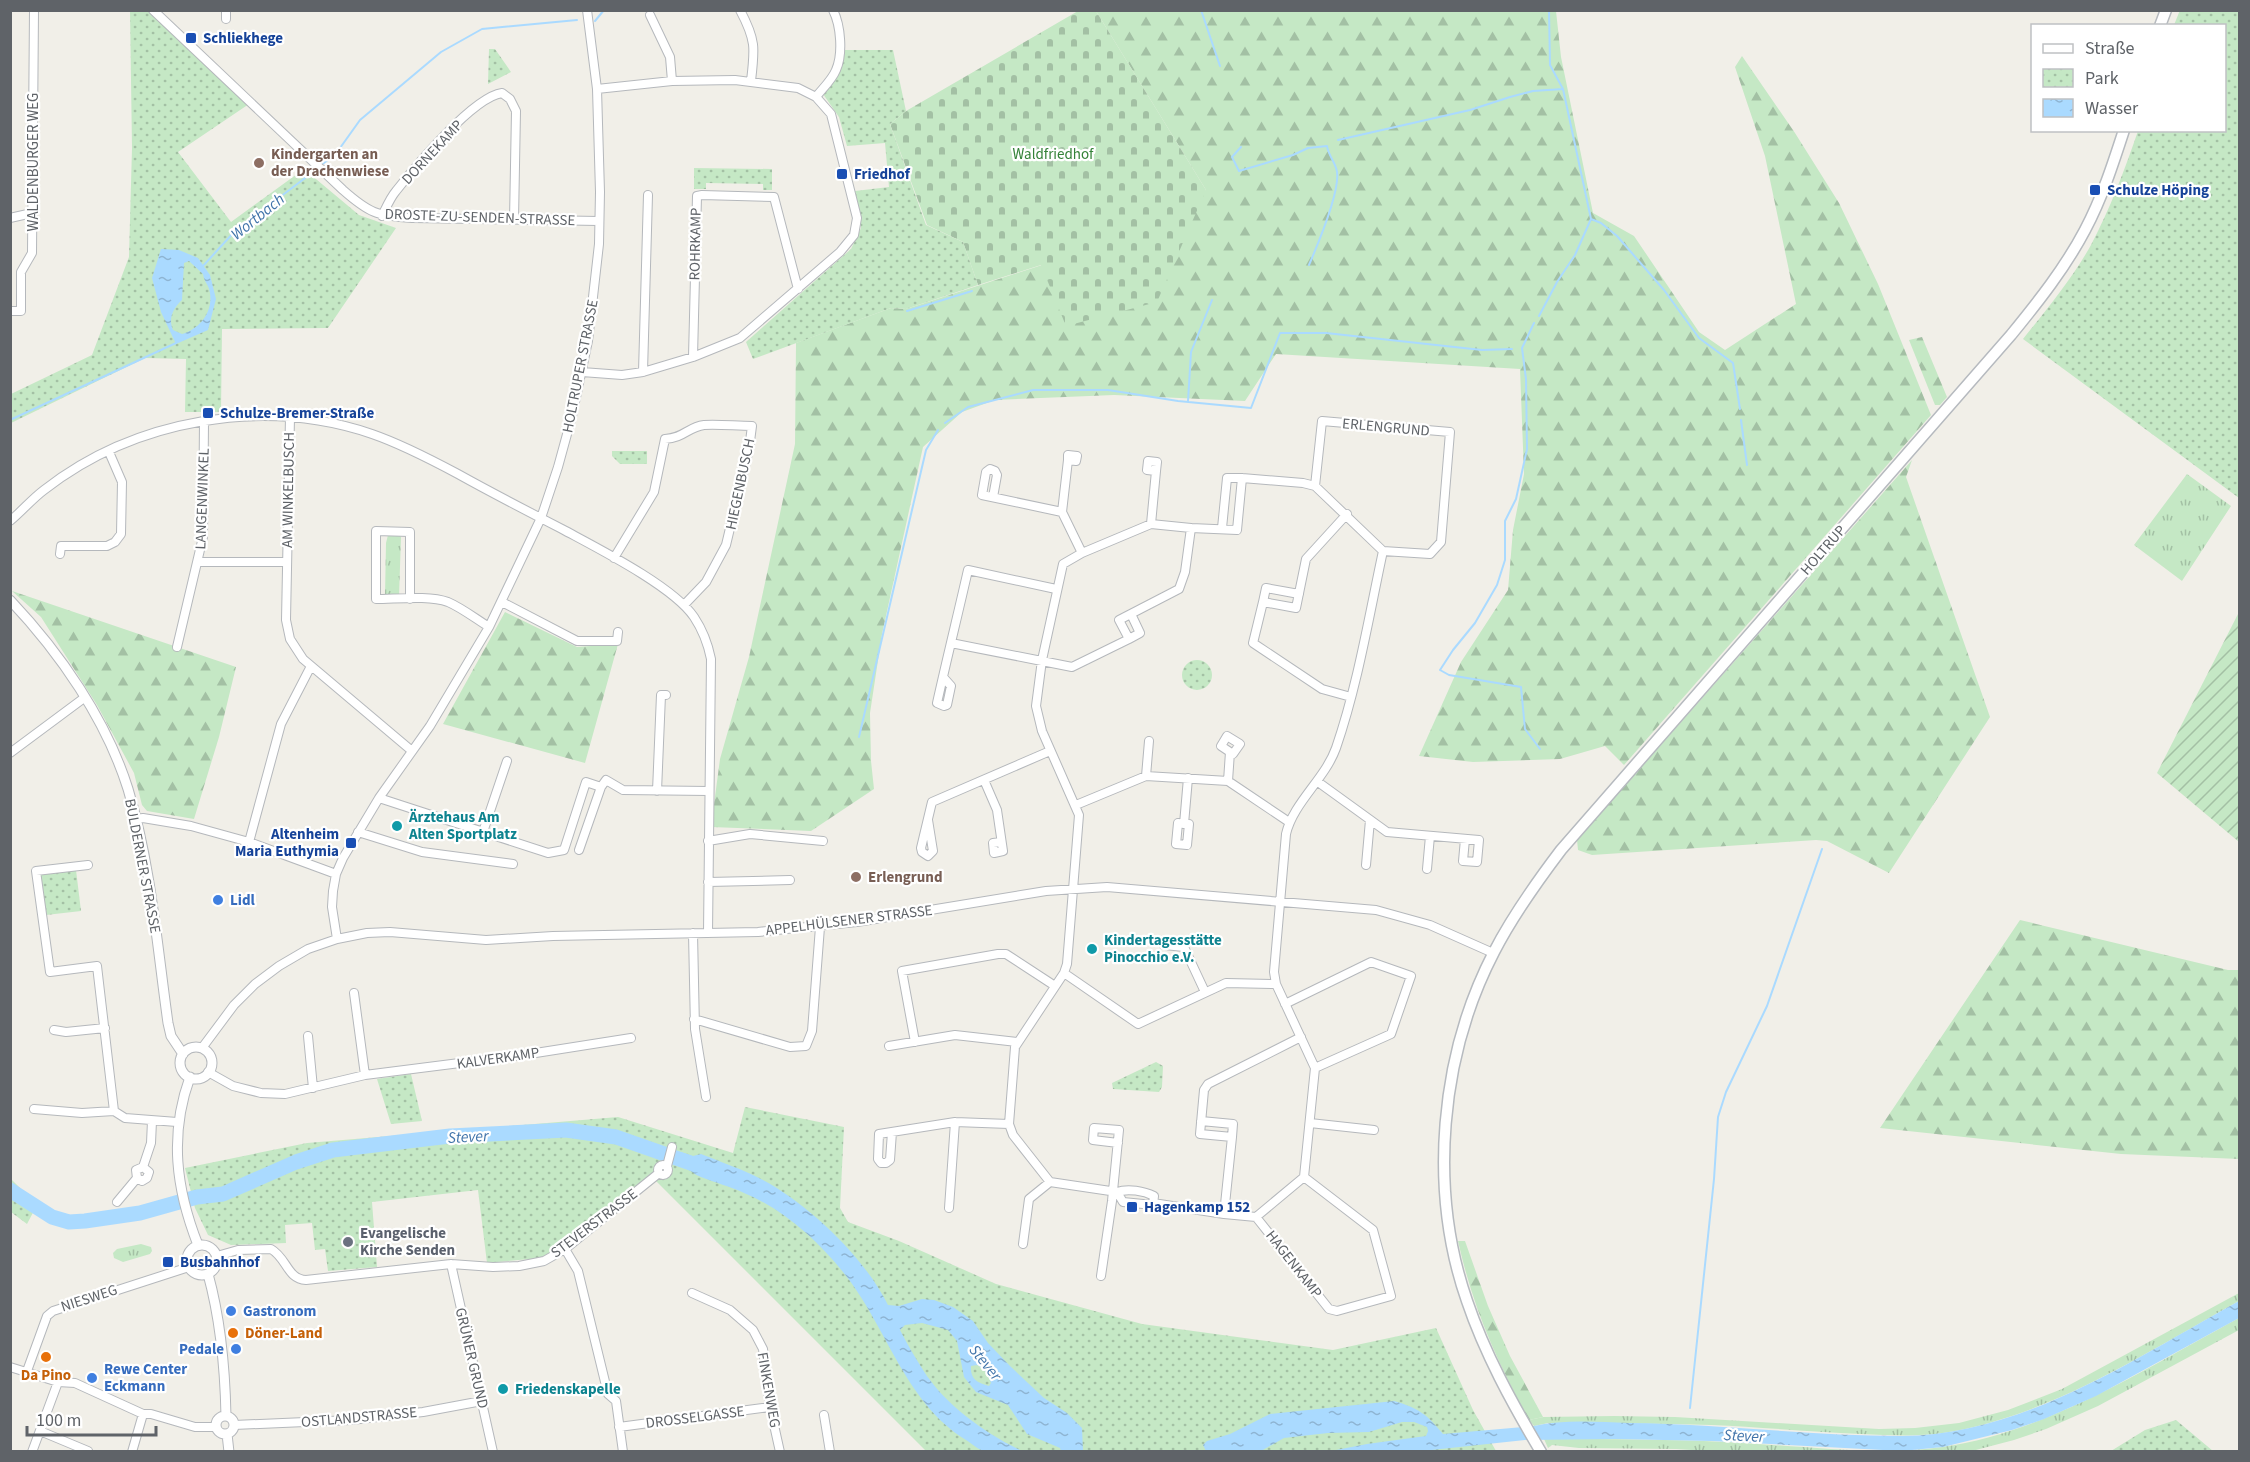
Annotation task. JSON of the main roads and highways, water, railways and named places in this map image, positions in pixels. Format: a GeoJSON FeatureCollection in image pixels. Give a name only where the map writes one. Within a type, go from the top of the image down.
{"type":"FeatureCollection","features":[{"type":"Feature","properties":{"kind":"main road","name":"HOLTRUP"},"geometry":{"type":"LineString","coordinates":[[1540,1452],[1487,1352],[1466,1298],[1452,1245],[1445,1182],[1445,1145],[1451,1080],[1464,1028],[1493,952],[1518,909],[1561,850],[2048,290],[2097,206],[2123,132]]}},
{"type":"Feature","properties":{"kind":"water"},"geometry":{"type":"Polygon","coordinates":[[[161,249],[179,250],[198,258],[210,275],[216,299],[208,330],[176,344],[161,312],[152,278],[161,249]],[[189,261],[184,263],[182,300],[171,318],[173,330],[182,334],[199,324],[207,313],[210,293],[203,274],[189,261]]]}},
{"type":"Feature","properties":{"kind":"water"},"geometry":{"type":"Polygon","coordinates":[[[681,1152],[693,1156],[701,1154],[753,1175],[792,1198],[848,1248],[864,1267],[888,1305],[899,1306],[922,1299],[934,1300],[953,1307],[973,1321],[988,1343],[1010,1366],[1044,1398],[1067,1413],[1082,1428],[1083,1451],[1061,1451],[1060,1448],[1027,1434],[1008,1405],[976,1392],[964,1377],[957,1341],[948,1330],[922,1323],[905,1325],[900,1330],[905,1340],[923,1370],[943,1395],[980,1427],[1022,1451],[986,1452],[966,1440],[945,1424],[927,1405],[911,1384],[858,1293],[833,1260],[811,1237],[786,1217],[758,1200],[701,1177],[678,1164],[681,1152]],[[977,1365],[971,1366],[973,1377],[978,1382],[989,1386],[991,1383],[989,1377],[977,1365]]]}},
{"type":"Feature","properties":{"kind":"water"},"geometry":{"type":"Polygon","coordinates":[[[2239,1301],[2239,1318],[2096,1396],[2044,1419],[2012,1430],[1943,1447],[1902,1451],[1712,1441],[1615,1439],[1525,1440],[1422,1451],[1331,1451],[1426,1436],[1427,1427],[1414,1422],[1402,1422],[1369,1432],[1328,1433],[1284,1438],[1261,1451],[1206,1451],[1203,1445],[1207,1441],[1230,1434],[1270,1414],[1394,1401],[1422,1413],[1443,1434],[1557,1422],[1697,1425],[1901,1436],[1946,1432],[1991,1423],[2077,1390],[2239,1301]]]}},
{"type":"Feature","properties":{"kind":"waterway","name":"Wortbach"},"geometry":{"type":"LineString","coordinates":[[595,21],[604,10]]}},
{"type":"Feature","properties":{"kind":"waterway"},"geometry":{"type":"LineString","coordinates":[[1201,10],[1220,66]]}},
{"type":"Feature","properties":{"kind":"waterway"},"geometry":{"type":"LineString","coordinates":[[1549,10],[1550,65],[1563,89],[1591,219],[1601,223],[1617,236],[1664,290],[1699,338],[1733,363],[1740,409]]}},
{"type":"Feature","properties":{"kind":"waterway","name":"Wortbach"},"geometry":{"type":"LineString","coordinates":[[321,165],[335,155],[360,120],[441,52],[482,29],[577,20]]}},
{"type":"Feature","properties":{"kind":"waterway"},"geometry":{"type":"LineString","coordinates":[[1338,140],[1470,110],[1533,91],[1563,89]]}},
{"type":"Feature","properties":{"kind":"waterway"},"geometry":{"type":"LineString","coordinates":[[1241,147],[1232,157],[1239,171],[1293,155],[1308,148],[1327,146],[1337,172],[1337,181],[1328,219],[1309,265]]}},
{"type":"Feature","properties":{"kind":"waterway","name":"Wortbach"},"geometry":{"type":"LineString","coordinates":[[203,266],[235,231],[317,169]]}},
{"type":"Feature","properties":{"kind":"waterway"},"geometry":{"type":"LineString","coordinates":[[1539,316],[1575,255],[1591,219]]}},
{"type":"Feature","properties":{"kind":"waterway"},"geometry":{"type":"LineString","coordinates":[[907,311],[972,291]]}},
{"type":"Feature","properties":{"kind":"waterway"},"geometry":{"type":"LineString","coordinates":[[1188,401],[1191,352],[1212,300]]}},
{"type":"Feature","properties":{"kind":"waterway"},"geometry":{"type":"LineString","coordinates":[[1534,323],[1522,348],[1526,379],[1527,449],[1516,499],[1505,521],[1505,560],[1497,585],[1475,623],[1440,670],[1449,675],[1521,687],[1525,729],[1540,749]]}},
{"type":"Feature","properties":{"kind":"waterway"},"geometry":{"type":"LineString","coordinates":[[945,423],[968,407],[1033,390],[1108,390],[1178,401],[1251,408],[1280,333],[1326,333],[1482,350],[1512,349]]}},
{"type":"Feature","properties":{"kind":"waterway","name":"Wortbach"},"geometry":{"type":"LineString","coordinates":[[10,420],[176,343]]}},
{"type":"Feature","properties":{"kind":"waterway"},"geometry":{"type":"LineString","coordinates":[[1741,420],[1747,465]]}},
{"type":"Feature","properties":{"kind":"waterway"},"geometry":{"type":"LineString","coordinates":[[859,737],[926,450],[938,430]]}},
{"type":"Feature","properties":{"kind":"waterway"},"geometry":{"type":"LineString","coordinates":[[1690,1408],[1714,1179],[1718,1117],[1726,1092],[1767,1006],[1822,849]]}},
{"type":"Feature","properties":{"kind":"waterway","name":"Stever"},"geometry":{"type":"LineString","coordinates":[[10,1190],[52,1217],[69,1222],[85,1221],[140,1213],[197,1197],[223,1194],[296,1162],[333,1150],[450,1136],[566,1130],[616,1137],[696,1165]]}},
{"type":"Feature","properties":{"kind":"place","name":"Schliekhege"},"geometry":{"type":"Point","coordinates":[191,38]}},
{"type":"Feature","properties":{"kind":"place","name":"Kindergarten an der Drachenwiese"},"geometry":{"type":"Point","coordinates":[259,163]}},
{"type":"Feature","properties":{"kind":"place","name":"Friedhof"},"geometry":{"type":"Point","coordinates":[842,174]}},
{"type":"Feature","properties":{"kind":"place","name":"Schulze Höping"},"geometry":{"type":"Point","coordinates":[2095,190]}},
{"type":"Feature","properties":{"kind":"place","name":"Schulze-Bremer-Straße"},"geometry":{"type":"Point","coordinates":[208,413]}},
{"type":"Feature","properties":{"kind":"place","name":"Ärztehaus Am Alten Sportplatz"},"geometry":{"type":"Point","coordinates":[397,826]}},
{"type":"Feature","properties":{"kind":"place","name":"Altenheim Maria Euthymia"},"geometry":{"type":"Point","coordinates":[351,843]}},
{"type":"Feature","properties":{"kind":"place","name":"Erlengrund"},"geometry":{"type":"Point","coordinates":[856,877]}},
{"type":"Feature","properties":{"kind":"place","name":"Lidl"},"geometry":{"type":"Point","coordinates":[218,900]}},
{"type":"Feature","properties":{"kind":"place","name":"Kindertagesstätte Pinocchio e.V."},"geometry":{"type":"Point","coordinates":[1092,949]}},
{"type":"Feature","properties":{"kind":"place","name":"Hagenkamp 152"},"geometry":{"type":"Point","coordinates":[1132,1207]}},
{"type":"Feature","properties":{"kind":"place","name":"Evangelische Kirche Senden"},"geometry":{"type":"Point","coordinates":[348,1242]}},
{"type":"Feature","properties":{"kind":"place","name":"Busbahnhof"},"geometry":{"type":"Point","coordinates":[168,1262]}},
{"type":"Feature","properties":{"kind":"place","name":"Gastronom"},"geometry":{"type":"Point","coordinates":[231,1311]}},
{"type":"Feature","properties":{"kind":"place","name":"Döner-Land"},"geometry":{"type":"Point","coordinates":[233,1333]}},
{"type":"Feature","properties":{"kind":"place","name":"Pedale"},"geometry":{"type":"Point","coordinates":[236,1349]}},
{"type":"Feature","properties":{"kind":"place","name":"Da Pino"},"geometry":{"type":"Point","coordinates":[46,1357]}},
{"type":"Feature","properties":{"kind":"place","name":"Rewe Center Eckmann"},"geometry":{"type":"Point","coordinates":[92,1378]}},
{"type":"Feature","properties":{"kind":"place","name":"Friedenskapelle"},"geometry":{"type":"Point","coordinates":[503,1389]}},
{"type":"Feature","properties":{"kind":"park label","name":"Waldfriedhof"},"geometry":{"type":"Point","coordinates":[1053,154]}}]}
